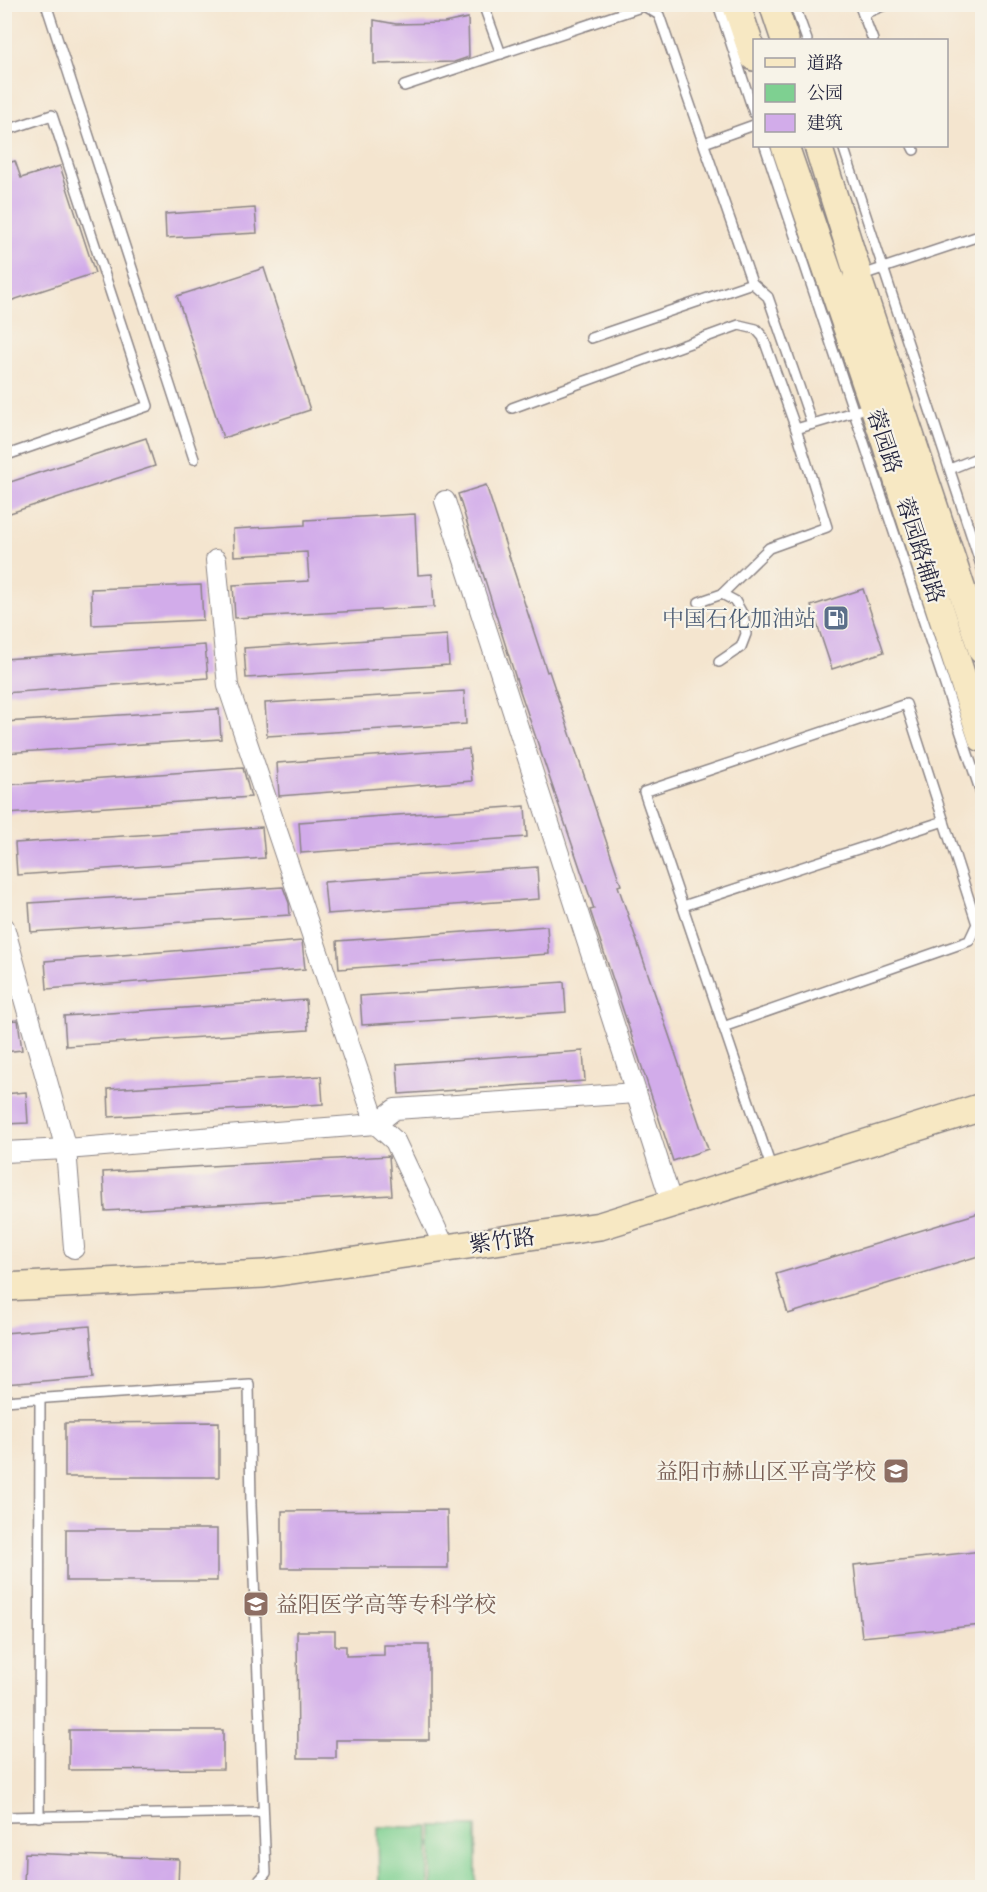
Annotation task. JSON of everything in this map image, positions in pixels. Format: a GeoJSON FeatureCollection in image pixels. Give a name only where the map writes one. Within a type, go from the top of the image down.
{"type":"FeatureCollection","features":[{"type":"Feature","properties":{"kind":"street"},"geometry":{"type":"LineString","coordinates":[[736,4],[753,54]]}},
{"type":"Feature","properties":{"kind":"street"},"geometry":{"type":"LineString","coordinates":[[773,4],[785,39]]}},
{"type":"Feature","properties":{"kind":"street","name":"蓉园路"},"geometry":{"type":"LineString","coordinates":[[785,147],[864,409],[982,738]]}},
{"type":"Feature","properties":{"kind":"street","name":"蓉园路"},"geometry":{"type":"LineString","coordinates":[[818,147],[857,276],[982,650]]}},
{"type":"Feature","properties":{"kind":"street"},"geometry":{"type":"LineString","coordinates":[[445,501],[672,1204]]}},
{"type":"Feature","properties":{"kind":"street"},"geometry":{"type":"LineString","coordinates":[[216,560],[228,686],[376,1124],[395,1141],[445,1248]]}},
{"type":"Feature","properties":{"kind":"street"},"geometry":{"type":"LineString","coordinates":[[4,927],[66,1149],[74,1248]]}},
{"type":"Feature","properties":{"kind":"street"},"geometry":{"type":"LineString","coordinates":[[4,1152],[376,1124],[395,1109],[636,1093]]}},
{"type":"Feature","properties":{"kind":"street","name":"紫竹路"},"geometry":{"type":"LineString","coordinates":[[4,1287],[264,1274],[600,1226],[982,1107]]}},
{"type":"Feature","properties":{"kind":"lane"},"geometry":{"type":"LineString","coordinates":[[46,4],[194,459]]}},
{"type":"Feature","properties":{"kind":"lane"},"geometry":{"type":"LineString","coordinates":[[483,4],[501,54]]}},
{"type":"Feature","properties":{"kind":"lane"},"geometry":{"type":"LineString","coordinates":[[718,4],[753,110]]}},
{"type":"Feature","properties":{"kind":"lane"},"geometry":{"type":"LineString","coordinates":[[794,4],[807,39]]}},
{"type":"Feature","properties":{"kind":"lane"},"geometry":{"type":"LineString","coordinates":[[873,39],[861,9],[888,4]]}},
{"type":"Feature","properties":{"kind":"lane"},"geometry":{"type":"LineString","coordinates":[[404,86],[644,6],[659,15],[752,283],[768,297],[812,424]]}},
{"type":"Feature","properties":{"kind":"lane"},"geometry":{"type":"LineString","coordinates":[[4,131],[52,116],[148,406],[4,456]]}},
{"type":"Feature","properties":{"kind":"lane"},"geometry":{"type":"LineString","coordinates":[[704,143],[753,125]]}},
{"type":"Feature","properties":{"kind":"lane","name":"蓉园路辅路"},"geometry":{"type":"LineString","coordinates":[[765,147],[864,409],[982,796]]}},
{"type":"Feature","properties":{"kind":"lane"},"geometry":{"type":"LineString","coordinates":[[843,147],[982,568]]}},
{"type":"Feature","properties":{"kind":"lane"},"geometry":{"type":"LineString","coordinates":[[857,276],[982,235]]}},
{"type":"Feature","properties":{"kind":"lane"},"geometry":{"type":"LineString","coordinates":[[591,338],[752,283]]}},
{"type":"Feature","properties":{"kind":"lane"},"geometry":{"type":"LineString","coordinates":[[512,408],[738,326],[756,329],[763,337],[796,429],[827,527],[769,548],[722,594],[699,602]]}},
{"type":"Feature","properties":{"kind":"lane"},"geometry":{"type":"LineString","coordinates":[[796,429],[864,409]]}},
{"type":"Feature","properties":{"kind":"lane"},"geometry":{"type":"LineString","coordinates":[[950,469],[982,456]]}},
{"type":"Feature","properties":{"kind":"lane"},"geometry":{"type":"LineString","coordinates":[[719,662],[741,647],[746,634],[742,615],[735,601],[722,594]]}},
{"type":"Feature","properties":{"kind":"lane"},"geometry":{"type":"LineString","coordinates":[[723,1027],[969,941],[977,924],[906,704],[644,792],[683,906],[723,1027],[772,1172]]}},
{"type":"Feature","properties":{"kind":"lane"},"geometry":{"type":"LineString","coordinates":[[683,906],[944,821]]}},
{"type":"Feature","properties":{"kind":"lane"},"geometry":{"type":"LineString","coordinates":[[4,1401],[249,1384],[251,1505],[266,1873],[252,1887]]}},
{"type":"Feature","properties":{"kind":"lane"},"geometry":{"type":"LineString","coordinates":[[39,1817],[40,1398]]}},
{"type":"Feature","properties":{"kind":"lane"},"geometry":{"type":"LineString","coordinates":[[4,1818],[263,1812]]}},
{"type":"Feature","properties":{"kind":"green space"},"geometry":{"type":"Polygon","coordinates":[[[432,1826],[476,1826],[476,1887],[432,1887],[432,1826]]]}},
{"type":"Feature","properties":{"kind":"green space"},"geometry":{"type":"Polygon","coordinates":[[[378,1827],[429,1827],[429,1887],[379,1887],[378,1827]]]}},
{"type":"Feature","properties":{"kind":"building"},"geometry":{"type":"Polygon","coordinates":[[[468,18],[469,57],[454,62],[374,64],[374,20],[396,24],[444,23],[468,18]]]}},
{"type":"Feature","properties":{"kind":"building"},"geometry":{"type":"Polygon","coordinates":[[[15,161],[21,178],[60,166],[95,273],[4,303],[4,164],[15,161]]]}},
{"type":"Feature","properties":{"kind":"building"},"geometry":{"type":"Polygon","coordinates":[[[255,208],[257,233],[166,238],[165,214],[255,208]]]}},
{"type":"Feature","properties":{"kind":"building"},"geometry":{"type":"Polygon","coordinates":[[[264,268],[310,410],[223,438],[177,296],[264,268]]]}},
{"type":"Feature","properties":{"kind":"building"},"geometry":{"type":"Polygon","coordinates":[[[146,438],[155,466],[4,515],[4,484],[146,438]]]}},
{"type":"Feature","properties":{"kind":"building"},"geometry":{"type":"Polygon","coordinates":[[[486,485],[547,672],[549,671],[621,885],[618,886],[708,1149],[673,1161],[590,910],[594,909],[517,682],[458,494],[486,485]]]}},
{"type":"Feature","properties":{"kind":"building"},"geometry":{"type":"Polygon","coordinates":[[[415,514],[418,575],[432,574],[434,607],[235,618],[233,585],[309,581],[307,552],[234,556],[233,529],[305,525],[305,520],[415,514]]]}},
{"type":"Feature","properties":{"kind":"building"},"geometry":{"type":"Polygon","coordinates":[[[201,585],[203,620],[92,625],[91,589],[201,585]]]}},
{"type":"Feature","properties":{"kind":"building"},"geometry":{"type":"Polygon","coordinates":[[[863,589],[884,652],[832,669],[811,606],[863,589]]]}},
{"type":"Feature","properties":{"kind":"building"},"geometry":{"type":"Polygon","coordinates":[[[447,635],[449,665],[246,678],[244,648],[447,635]]]}},
{"type":"Feature","properties":{"kind":"building"},"geometry":{"type":"Polygon","coordinates":[[[205,645],[208,678],[4,693],[4,659],[205,645]]]}},
{"type":"Feature","properties":{"kind":"building"},"geometry":{"type":"Polygon","coordinates":[[[464,691],[466,724],[267,736],[265,703],[464,691]]]}},
{"type":"Feature","properties":{"kind":"building"},"geometry":{"type":"Polygon","coordinates":[[[219,709],[221,739],[4,753],[4,722],[219,709]]]}},
{"type":"Feature","properties":{"kind":"building"},"geometry":{"type":"Polygon","coordinates":[[[469,749],[472,781],[279,796],[277,763],[469,749]]]}},
{"type":"Feature","properties":{"kind":"building"},"geometry":{"type":"Polygon","coordinates":[[[243,768],[251,797],[7,814],[5,785],[243,768]]]}},
{"type":"Feature","properties":{"kind":"building"},"geometry":{"type":"Polygon","coordinates":[[[525,806],[527,837],[301,853],[299,822],[525,806]]]}},
{"type":"Feature","properties":{"kind":"building"},"geometry":{"type":"Polygon","coordinates":[[[262,827],[265,858],[17,875],[15,843],[262,827]]]}},
{"type":"Feature","properties":{"kind":"building"},"geometry":{"type":"Polygon","coordinates":[[[537,867],[539,899],[327,914],[324,882],[537,867]]]}},
{"type":"Feature","properties":{"kind":"building"},"geometry":{"type":"Polygon","coordinates":[[[283,887],[289,903],[290,915],[31,932],[29,903],[283,887]]]}},
{"type":"Feature","properties":{"kind":"building"},"geometry":{"type":"Polygon","coordinates":[[[547,926],[549,954],[339,969],[337,941],[547,926]]]}},
{"type":"Feature","properties":{"kind":"building"},"geometry":{"type":"Polygon","coordinates":[[[302,941],[305,969],[47,989],[45,961],[302,941]]]}},
{"type":"Feature","properties":{"kind":"building"},"geometry":{"type":"Polygon","coordinates":[[[564,982],[566,1012],[362,1025],[360,996],[564,982]]]}},
{"type":"Feature","properties":{"kind":"building"},"geometry":{"type":"Polygon","coordinates":[[[306,1000],[308,1030],[66,1046],[64,1016],[306,1000]]]}},
{"type":"Feature","properties":{"kind":"building"},"geometry":{"type":"Polygon","coordinates":[[[18,1020],[22,1050],[4,1052],[4,1021],[18,1020]]]}},
{"type":"Feature","properties":{"kind":"building"},"geometry":{"type":"Polygon","coordinates":[[[583,1051],[585,1081],[399,1094],[397,1064],[583,1051]]]}},
{"type":"Feature","properties":{"kind":"building"},"geometry":{"type":"Polygon","coordinates":[[[321,1076],[323,1104],[109,1117],[108,1089],[321,1076]]]}},
{"type":"Feature","properties":{"kind":"building"},"geometry":{"type":"Polygon","coordinates":[[[26,1092],[28,1123],[4,1124],[4,1094],[26,1092]]]}},
{"type":"Feature","properties":{"kind":"building"},"geometry":{"type":"Polygon","coordinates":[[[389,1156],[392,1195],[105,1211],[103,1172],[389,1156]]]}},
{"type":"Feature","properties":{"kind":"building"},"geometry":{"type":"Polygon","coordinates":[[[982,1212],[982,1255],[788,1314],[776,1274],[982,1212]]]}},
{"type":"Feature","properties":{"kind":"building"},"geometry":{"type":"Polygon","coordinates":[[[90,1326],[94,1377],[4,1384],[4,1333],[90,1326]]]}},
{"type":"Feature","properties":{"kind":"building"},"geometry":{"type":"Polygon","coordinates":[[[219,1422],[219,1477],[65,1477],[65,1423],[219,1422]]]}},
{"type":"Feature","properties":{"kind":"building"},"geometry":{"type":"Polygon","coordinates":[[[447,1510],[448,1568],[282,1568],[282,1511],[447,1510]]]}},
{"type":"Feature","properties":{"kind":"building"},"geometry":{"type":"Polygon","coordinates":[[[66,1529],[217,1529],[217,1581],[66,1581],[66,1529]]]}},
{"type":"Feature","properties":{"kind":"building"},"geometry":{"type":"Polygon","coordinates":[[[982,1551],[982,1625],[862,1637],[854,1565],[982,1551]]]}},
{"type":"Feature","properties":{"kind":"building"},"geometry":{"type":"Polygon","coordinates":[[[297,1631],[335,1631],[335,1646],[346,1646],[346,1656],[384,1655],[384,1645],[429,1645],[429,1740],[336,1740],[336,1758],[298,1758],[297,1631]]]}},
{"type":"Feature","properties":{"kind":"building"},"geometry":{"type":"Polygon","coordinates":[[[69,1730],[223,1730],[223,1769],[69,1770],[69,1730]]]}},
{"type":"Feature","properties":{"kind":"building"},"geometry":{"type":"Polygon","coordinates":[[[25,1853],[179,1859],[178,1887],[24,1887],[25,1853]]]}},
{"type":"Feature","properties":{"kind":"place","name":"中国石化加油站"},"geometry":{"type":"Point","coordinates":[836,618]}},
{"type":"Feature","properties":{"kind":"place","name":"益阳市赫山区平高学校"},"geometry":{"type":"Point","coordinates":[896,1471]}},
{"type":"Feature","properties":{"kind":"place","name":"益阳医学高等专科学校"},"geometry":{"type":"Point","coordinates":[256,1604]}}]}
